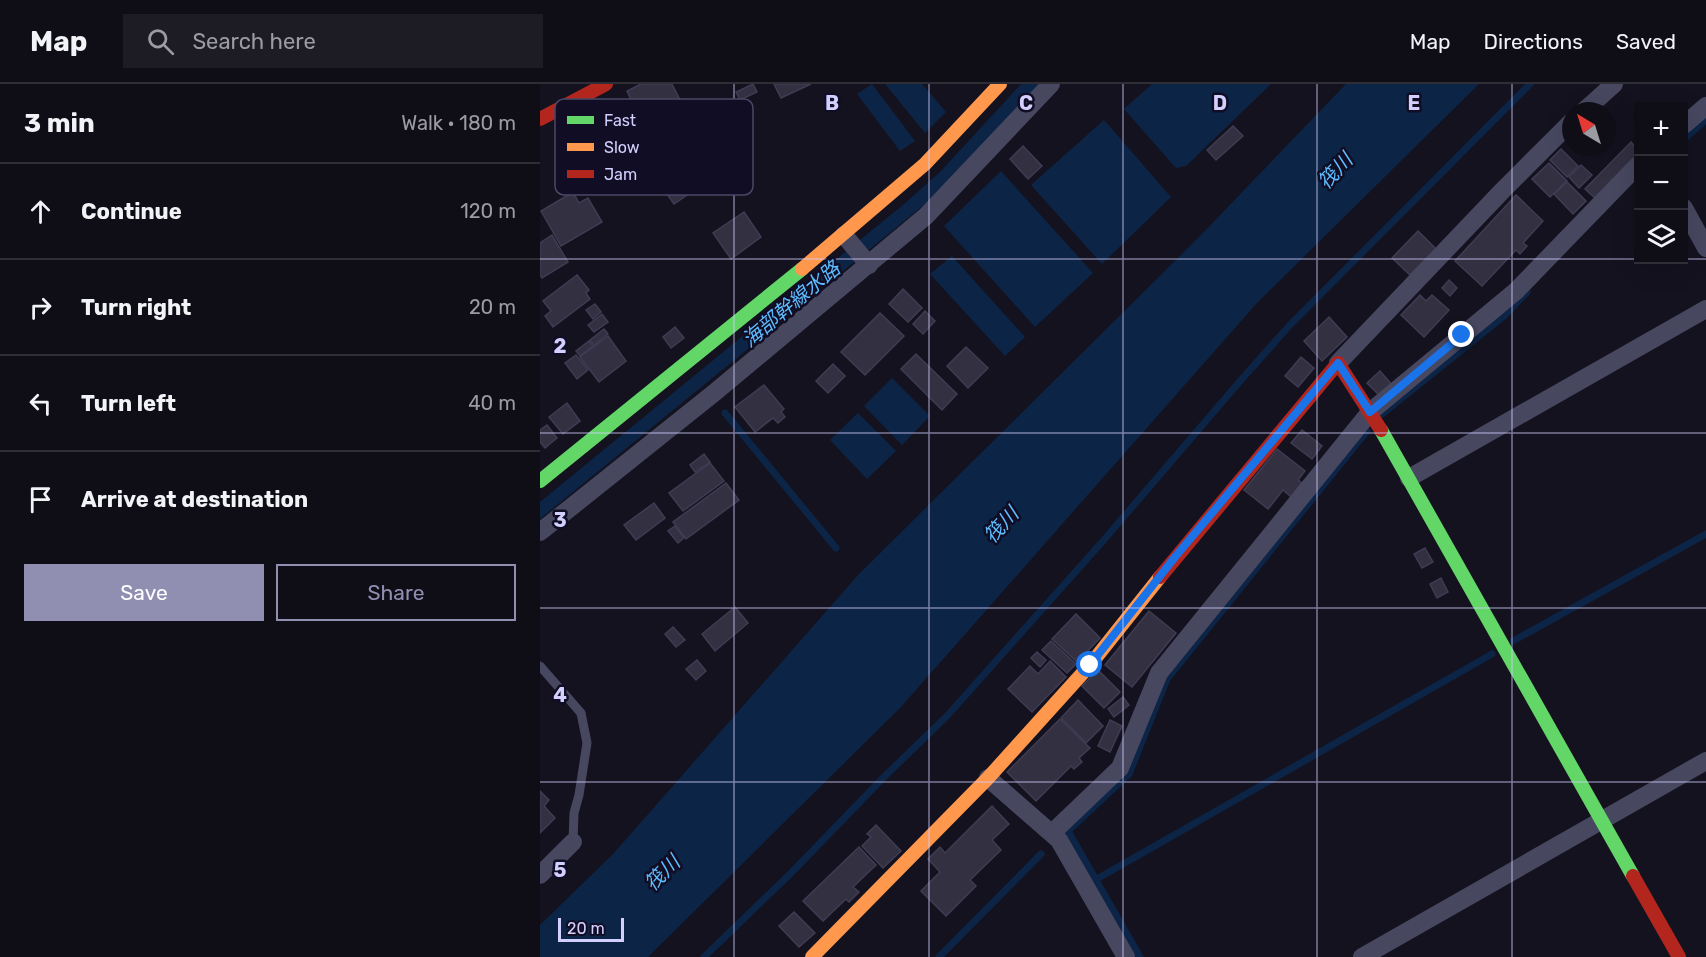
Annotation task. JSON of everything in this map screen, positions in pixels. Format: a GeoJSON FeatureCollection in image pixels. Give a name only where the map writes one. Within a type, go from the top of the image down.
{"type":"FeatureCollection","features":[{"type":"Feature","properties":{"kind":"street"},"geometry":{"type":"LineString","coordinates":[[578,99],[606,84]]}},
{"type":"Feature","properties":{"kind":"street"},"geometry":{"type":"LineString","coordinates":[[540,481],[848,239],[925,164],[1000,84]]}},
{"type":"Feature","properties":{"kind":"street"},"geometry":{"type":"LineString","coordinates":[[540,532],[714,393],[866,262],[926,216],[1051,84]]}},
{"type":"Feature","properties":{"kind":"street"},"geometry":{"type":"LineString","coordinates":[[1594,102],[1614,84]]}},
{"type":"Feature","properties":{"kind":"street"},"geometry":{"type":"LineString","coordinates":[[1688,121],[1706,106]]}},
{"type":"Feature","properties":{"kind":"street"},"geometry":{"type":"LineString","coordinates":[[540,119],[555,111]]}},
{"type":"Feature","properties":{"kind":"street"},"geometry":{"type":"LineString","coordinates":[[812,957],[988,778],[1090,665],[1175,557],[1338,363],[1562,131]]}},
{"type":"Feature","properties":{"kind":"street"},"geometry":{"type":"LineString","coordinates":[[1052,833],[1120,768],[1159,673],[1370,412],[1516,291],[1634,169]]}},
{"type":"Feature","properties":{"kind":"street"},"geometry":{"type":"LineString","coordinates":[[1684,210],[1706,248]]}},
{"type":"Feature","properties":{"kind":"street"},"geometry":{"type":"LineString","coordinates":[[848,239],[866,262]]}},
{"type":"Feature","properties":{"kind":"street"},"geometry":{"type":"LineString","coordinates":[[1408,478],[1706,309]]}},
{"type":"Feature","properties":{"kind":"street"},"geometry":{"type":"LineString","coordinates":[[1338,363],[1370,412],[1408,478],[1679,957]]}},
{"type":"Feature","properties":{"kind":"street"},"geometry":{"type":"LineString","coordinates":[[1362,957],[1706,761]]}},
{"type":"Feature","properties":{"kind":"street"},"geometry":{"type":"LineString","coordinates":[[988,778],[1059,840],[1126,957]]}},
{"type":"Feature","properties":{"kind":"street"},"geometry":{"type":"LineString","coordinates":[[540,875],[573,842]]}},
{"type":"Feature","properties":{"kind":"lane"},"geometry":{"type":"LineString","coordinates":[[540,666],[581,713],[586,743],[579,795],[574,813],[573,842]]}},
{"type":"Feature","properties":{"kind":"water"},"geometry":{"type":"Polygon","coordinates":[[[872,84],[915,141],[900,151],[857,94],[872,84]]]}},
{"type":"Feature","properties":{"kind":"water"},"geometry":{"type":"Polygon","coordinates":[[[885,84],[922,84],[946,112],[925,133],[885,84]]]}},
{"type":"Feature","properties":{"kind":"water","name":"海部幹線水路"},"geometry":{"type":"Polygon","coordinates":[[[1021,84],[1040,84],[936,195],[540,519],[540,502],[904,204],[941,171],[1021,84]]]}},
{"type":"Feature","properties":{"kind":"water"},"geometry":{"type":"Polygon","coordinates":[[[1152,84],[1271,84],[1186,166],[1176,168],[1124,109],[1152,84]]]}},
{"type":"Feature","properties":{"kind":"water","name":"筏川"},"geometry":{"type":"Polygon","coordinates":[[[1346,84],[1479,84],[1257,303],[900,708],[648,957],[540,957],[540,925],[614,853],[858,575],[1198,238],[1346,84]]]}},
{"type":"Feature","properties":{"kind":"water"},"geometry":{"type":"Polygon","coordinates":[[[1104,120],[1171,197],[1102,264],[1031,185],[1104,120]]]}},
{"type":"Feature","properties":{"kind":"water"},"geometry":{"type":"Polygon","coordinates":[[[1001,171],[1093,273],[1035,327],[944,226],[1001,171]]]}},
{"type":"Feature","properties":{"kind":"water"},"geometry":{"type":"Polygon","coordinates":[[[952,256],[1025,337],[1005,356],[930,274],[952,256]]]}},
{"type":"Feature","properties":{"kind":"water"},"geometry":{"type":"Polygon","coordinates":[[[892,378],[930,416],[902,445],[864,406],[892,378]]]}},
{"type":"Feature","properties":{"kind":"water"},"geometry":{"type":"Polygon","coordinates":[[[858,413],[896,451],[867,479],[830,440],[858,413]]]}},
{"type":"Feature","properties":{"kind":"building"},"geometry":{"type":"Polygon","coordinates":[[[641,84],[672,84],[680,99],[631,99],[627,91],[641,84]]]}},
{"type":"Feature","properties":{"kind":"building"},"geometry":{"type":"Polygon","coordinates":[[[753,84],[757,92],[740,99],[736,92],[753,84]]]}},
{"type":"Feature","properties":{"kind":"building"},"geometry":{"type":"Polygon","coordinates":[[[774,84],[811,84],[781,98],[774,84]]]}},
{"type":"Feature","properties":{"kind":"building"},"geometry":{"type":"Polygon","coordinates":[[[1233,126],[1243,136],[1216,160],[1207,150],[1233,126]]]}},
{"type":"Feature","properties":{"kind":"building"},"geometry":{"type":"Polygon","coordinates":[[[1631,142],[1634,145],[1634,159],[1595,198],[1585,189],[1631,142]]]}},
{"type":"Feature","properties":{"kind":"building"},"geometry":{"type":"Polygon","coordinates":[[[1023,146],[1042,166],[1028,179],[1010,159],[1023,146]]]}},
{"type":"Feature","properties":{"kind":"building"},"geometry":{"type":"Polygon","coordinates":[[[1561,149],[1562,156],[1568,156],[1578,166],[1567,177],[1550,160],[1561,149]]]}},
{"type":"Feature","properties":{"kind":"building"},"geometry":{"type":"Polygon","coordinates":[[[1549,163],[1567,181],[1550,197],[1532,179],[1549,163]]]}},
{"type":"Feature","properties":{"kind":"building"},"geometry":{"type":"Polygon","coordinates":[[[1581,165],[1592,175],[1579,188],[1569,177],[1581,165]]]}},
{"type":"Feature","properties":{"kind":"building"},"geometry":{"type":"Polygon","coordinates":[[[1567,182],[1586,201],[1573,214],[1554,194],[1567,182]]]}},
{"type":"Feature","properties":{"kind":"building"},"geometry":{"type":"Polygon","coordinates":[[[568,195],[575,195],[579,203],[588,198],[602,222],[561,246],[541,211],[568,195]]]}},
{"type":"Feature","properties":{"kind":"building"},"geometry":{"type":"Polygon","coordinates":[[[668,195],[687,195],[674,204],[668,195]]]}},
{"type":"Feature","properties":{"kind":"building"},"geometry":{"type":"Polygon","coordinates":[[[1516,195],[1543,221],[1523,243],[1527,246],[1520,254],[1516,250],[1482,286],[1455,261],[1516,195]]]}},
{"type":"Feature","properties":{"kind":"building"},"geometry":{"type":"Polygon","coordinates":[[[744,212],[761,237],[731,259],[713,233],[744,212]]]}},
{"type":"Feature","properties":{"kind":"building"},"geometry":{"type":"Polygon","coordinates":[[[1418,231],[1436,249],[1410,275],[1392,258],[1418,231]]]}},
{"type":"Feature","properties":{"kind":"building"},"geometry":{"type":"Polygon","coordinates":[[[552,235],[568,262],[542,278],[540,275],[540,243],[552,235]]]}},
{"type":"Feature","properties":{"kind":"building"},"geometry":{"type":"Polygon","coordinates":[[[577,275],[589,290],[586,293],[590,299],[553,327],[545,316],[551,311],[543,301],[577,275]]]}},
{"type":"Feature","properties":{"kind":"building"},"geometry":{"type":"Polygon","coordinates":[[[1449,280],[1457,288],[1450,296],[1442,288],[1449,280]]]}},
{"type":"Feature","properties":{"kind":"building"},"geometry":{"type":"Polygon","coordinates":[[[903,289],[922,308],[908,322],[889,304],[903,289]]]}},
{"type":"Feature","properties":{"kind":"building"},"geometry":{"type":"Polygon","coordinates":[[[1420,295],[1426,301],[1432,295],[1449,310],[1424,337],[1401,315],[1420,295]]]}},
{"type":"Feature","properties":{"kind":"building"},"geometry":{"type":"Polygon","coordinates":[[[595,304],[601,312],[593,319],[586,310],[595,304]]]}},
{"type":"Feature","properties":{"kind":"building"},"geometry":{"type":"Polygon","coordinates":[[[925,311],[935,321],[923,334],[913,324],[925,311]]]}},
{"type":"Feature","properties":{"kind":"building"},"geometry":{"type":"Polygon","coordinates":[[[880,313],[904,336],[865,375],[841,352],[880,313]]]}},
{"type":"Feature","properties":{"kind":"building"},"geometry":{"type":"Polygon","coordinates":[[[602,314],[608,322],[594,332],[588,325],[602,314]]]}},
{"type":"Feature","properties":{"kind":"building"},"geometry":{"type":"Polygon","coordinates":[[[1329,317],[1347,337],[1322,361],[1304,341],[1329,317]]]}},
{"type":"Feature","properties":{"kind":"building"},"geometry":{"type":"Polygon","coordinates":[[[675,327],[684,338],[671,348],[663,337],[675,327]]]}},
{"type":"Feature","properties":{"kind":"building"},"geometry":{"type":"Polygon","coordinates":[[[604,329],[608,334],[594,345],[590,340],[604,329]]]}},
{"type":"Feature","properties":{"kind":"building"},"geometry":{"type":"Polygon","coordinates":[[[608,336],[626,361],[599,382],[580,357],[608,336]]]}},
{"type":"Feature","properties":{"kind":"building"},"geometry":{"type":"Polygon","coordinates":[[[589,341],[593,346],[580,356],[576,351],[589,341]]]}},
{"type":"Feature","properties":{"kind":"building"},"geometry":{"type":"Polygon","coordinates":[[[966,347],[988,368],[968,388],[947,366],[966,347]]]}},
{"type":"Feature","properties":{"kind":"building"},"geometry":{"type":"Polygon","coordinates":[[[916,354],[957,394],[942,410],[901,369],[916,354]]]}},
{"type":"Feature","properties":{"kind":"building"},"geometry":{"type":"Polygon","coordinates":[[[576,355],[588,370],[577,379],[565,363],[576,355]]]}},
{"type":"Feature","properties":{"kind":"building"},"geometry":{"type":"Polygon","coordinates":[[[1301,357],[1314,368],[1298,387],[1285,376],[1301,357]]]}},
{"type":"Feature","properties":{"kind":"building"},"geometry":{"type":"Polygon","coordinates":[[[833,364],[845,376],[828,393],[816,381],[833,364]]]}},
{"type":"Feature","properties":{"kind":"building"},"geometry":{"type":"Polygon","coordinates":[[[1380,371],[1392,385],[1380,396],[1367,383],[1380,371]]]}},
{"type":"Feature","properties":{"kind":"building"},"geometry":{"type":"Polygon","coordinates":[[[764,385],[784,409],[781,412],[785,417],[778,423],[773,418],[755,432],[735,407],[764,385]]]}},
{"type":"Feature","properties":{"kind":"building"},"geometry":{"type":"Polygon","coordinates":[[[567,403],[580,421],[563,434],[549,417],[567,403]]]}},
{"type":"Feature","properties":{"kind":"building"},"geometry":{"type":"Polygon","coordinates":[[[547,425],[557,438],[545,448],[540,442],[540,430],[547,425]]]}},
{"type":"Feature","properties":{"kind":"building"},"geometry":{"type":"Polygon","coordinates":[[[1302,430],[1322,446],[1312,459],[1291,443],[1302,430]]]}},
{"type":"Feature","properties":{"kind":"building"},"geometry":{"type":"Polygon","coordinates":[[[1277,449],[1305,471],[1298,480],[1302,483],[1291,497],[1283,490],[1268,509],[1244,490],[1277,449]]]}},
{"type":"Feature","properties":{"kind":"building"},"geometry":{"type":"Polygon","coordinates":[[[704,454],[710,462],[695,472],[690,465],[704,454]]]}},
{"type":"Feature","properties":{"kind":"building"},"geometry":{"type":"Polygon","coordinates":[[[710,463],[724,481],[683,511],[669,493],[710,463]]]}},
{"type":"Feature","properties":{"kind":"building"},"geometry":{"type":"Polygon","coordinates":[[[726,483],[739,500],[686,539],[673,522],[726,483]]]}},
{"type":"Feature","properties":{"kind":"building"},"geometry":{"type":"Polygon","coordinates":[[[654,503],[665,518],[636,540],[624,525],[654,503]]]}},
{"type":"Feature","properties":{"kind":"building"},"geometry":{"type":"Polygon","coordinates":[[[675,526],[684,538],[678,543],[668,531],[675,526]]]}},
{"type":"Feature","properties":{"kind":"building"},"geometry":{"type":"Polygon","coordinates":[[[1425,548],[1433,562],[1422,568],[1414,554],[1425,548]]]}},
{"type":"Feature","properties":{"kind":"building"},"geometry":{"type":"Polygon","coordinates":[[[1441,578],[1448,592],[1437,598],[1430,584],[1441,578]]]}},
{"type":"Feature","properties":{"kind":"building"},"geometry":{"type":"Polygon","coordinates":[[[735,607],[748,623],[715,651],[702,634],[735,607]]]}},
{"type":"Feature","properties":{"kind":"building"},"geometry":{"type":"Polygon","coordinates":[[[1149,611],[1176,633],[1132,687],[1105,665],[1149,611]]]}},
{"type":"Feature","properties":{"kind":"building"},"geometry":{"type":"Polygon","coordinates":[[[1076,614],[1100,638],[1077,662],[1052,639],[1076,614]]]}},
{"type":"Feature","properties":{"kind":"building"},"geometry":{"type":"Polygon","coordinates":[[[673,627],[685,640],[676,647],[665,634],[673,627]]]}},
{"type":"Feature","properties":{"kind":"building"},"geometry":{"type":"Polygon","coordinates":[[[1051,641],[1076,664],[1067,673],[1042,650],[1051,641]]]}},
{"type":"Feature","properties":{"kind":"building"},"geometry":{"type":"Polygon","coordinates":[[[1037,652],[1046,660],[1040,667],[1031,658],[1037,652]]]}},
{"type":"Feature","properties":{"kind":"building"},"geometry":{"type":"Polygon","coordinates":[[[697,660],[706,671],[696,680],[686,669],[697,660]]]}},
{"type":"Feature","properties":{"kind":"building"},"geometry":{"type":"Polygon","coordinates":[[[1050,661],[1066,677],[1032,712],[1008,689],[1030,666],[1038,674],[1050,661]]]}},
{"type":"Feature","properties":{"kind":"building"},"geometry":{"type":"Polygon","coordinates":[[[1098,670],[1120,692],[1104,708],[1082,686],[1098,670]]]}},
{"type":"Feature","properties":{"kind":"building"},"geometry":{"type":"Polygon","coordinates":[[[1123,697],[1129,705],[1114,717],[1108,709],[1123,697]]]}},
{"type":"Feature","properties":{"kind":"building"},"geometry":{"type":"Polygon","coordinates":[[[1078,700],[1103,726],[1086,743],[1061,718],[1078,700]]]}},
{"type":"Feature","properties":{"kind":"building"},"geometry":{"type":"Polygon","coordinates":[[[1060,719],[1090,748],[1079,758],[1082,762],[1074,769],[1071,766],[1036,801],[1007,772],[1060,719]]]}},
{"type":"Feature","properties":{"kind":"building"},"geometry":{"type":"Polygon","coordinates":[[[1110,720],[1122,726],[1110,752],[1098,746],[1110,720]]]}},
{"type":"Feature","properties":{"kind":"building"},"geometry":{"type":"Polygon","coordinates":[[[540,791],[549,800],[544,806],[555,818],[540,833],[540,791]]]}},
{"type":"Feature","properties":{"kind":"building"},"geometry":{"type":"Polygon","coordinates":[[[992,806],[1009,824],[992,840],[1001,850],[970,880],[976,886],[946,916],[921,891],[940,872],[928,859],[940,847],[945,853],[992,806]]]}},
{"type":"Feature","properties":{"kind":"building"},"geometry":{"type":"Polygon","coordinates":[[[876,825],[901,851],[883,868],[862,846],[871,837],[867,834],[876,825]]]}},
{"type":"Feature","properties":{"kind":"building"},"geometry":{"type":"Polygon","coordinates":[[[859,847],[876,865],[853,887],[859,892],[849,902],[846,899],[823,921],[803,901],[859,847]]]}},
{"type":"Feature","properties":{"kind":"building"},"geometry":{"type":"Polygon","coordinates":[[[794,912],[815,933],[799,947],[779,926],[794,912]]]}},
{"type":"Feature","properties":{"kind":"waterway"},"geometry":{"type":"LineString","coordinates":[[704,957],[947,716],[1103,541],[1289,326],[1530,84]]}},
{"type":"Feature","properties":{"kind":"waterway"},"geometry":{"type":"LineString","coordinates":[[1688,136],[1706,120]]}},
{"type":"Feature","properties":{"kind":"waterway"},"geometry":{"type":"LineString","coordinates":[[1382,414],[1504,316],[1527,292]]}},
{"type":"Feature","properties":{"kind":"waterway"},"geometry":{"type":"LineString","coordinates":[[725,413],[836,548]]}},
{"type":"Feature","properties":{"kind":"waterway"},"geometry":{"type":"LineString","coordinates":[[1140,957],[1068,831],[1129,774],[1167,679],[1367,431]]}},
{"type":"Feature","properties":{"kind":"waterway"},"geometry":{"type":"LineString","coordinates":[[1513,641],[1706,534]]}},
{"type":"Feature","properties":{"kind":"waterway"},"geometry":{"type":"LineString","coordinates":[[1095,880],[1492,654]]}},
{"type":"Feature","properties":{"kind":"waterway"},"geometry":{"type":"LineString","coordinates":[[939,957],[1041,854]]}},
{"type":"Feature","properties":{"kind":"traffic: fast"},"geometry":{"type":"LineString","coordinates":[[540,481],[802,269]]}},
{"type":"Feature","properties":{"kind":"traffic: fast"},"geometry":{"type":"LineString","coordinates":[[1381,430],[1633,876]]}},
{"type":"Feature","properties":{"kind":"traffic: slow"},"geometry":{"type":"LineString","coordinates":[[802,269],[925,164],[1000,84]]}},
{"type":"Feature","properties":{"kind":"traffic: slow"},"geometry":{"type":"LineString","coordinates":[[812,957],[988,778],[1090,665],[1160,577]]}},
{"type":"Feature","properties":{"kind":"traffic: jam"},"geometry":{"type":"LineString","coordinates":[[578,99],[606,84]]}},
{"type":"Feature","properties":{"kind":"traffic: jam"},"geometry":{"type":"LineString","coordinates":[[540,119],[555,111]]}},
{"type":"Feature","properties":{"kind":"traffic: jam"},"geometry":{"type":"LineString","coordinates":[[1160,577],[1338,363],[1381,430]]}},
{"type":"Feature","properties":{"kind":"traffic: jam"},"geometry":{"type":"LineString","coordinates":[[1633,876],[1679,957]]}},
{"type":"Feature","properties":{"kind":"route"},"geometry":{"type":"LineString","coordinates":[[1090,665],[1175,557],[1338,363],[1370,412],[1462,335]]}}]}
